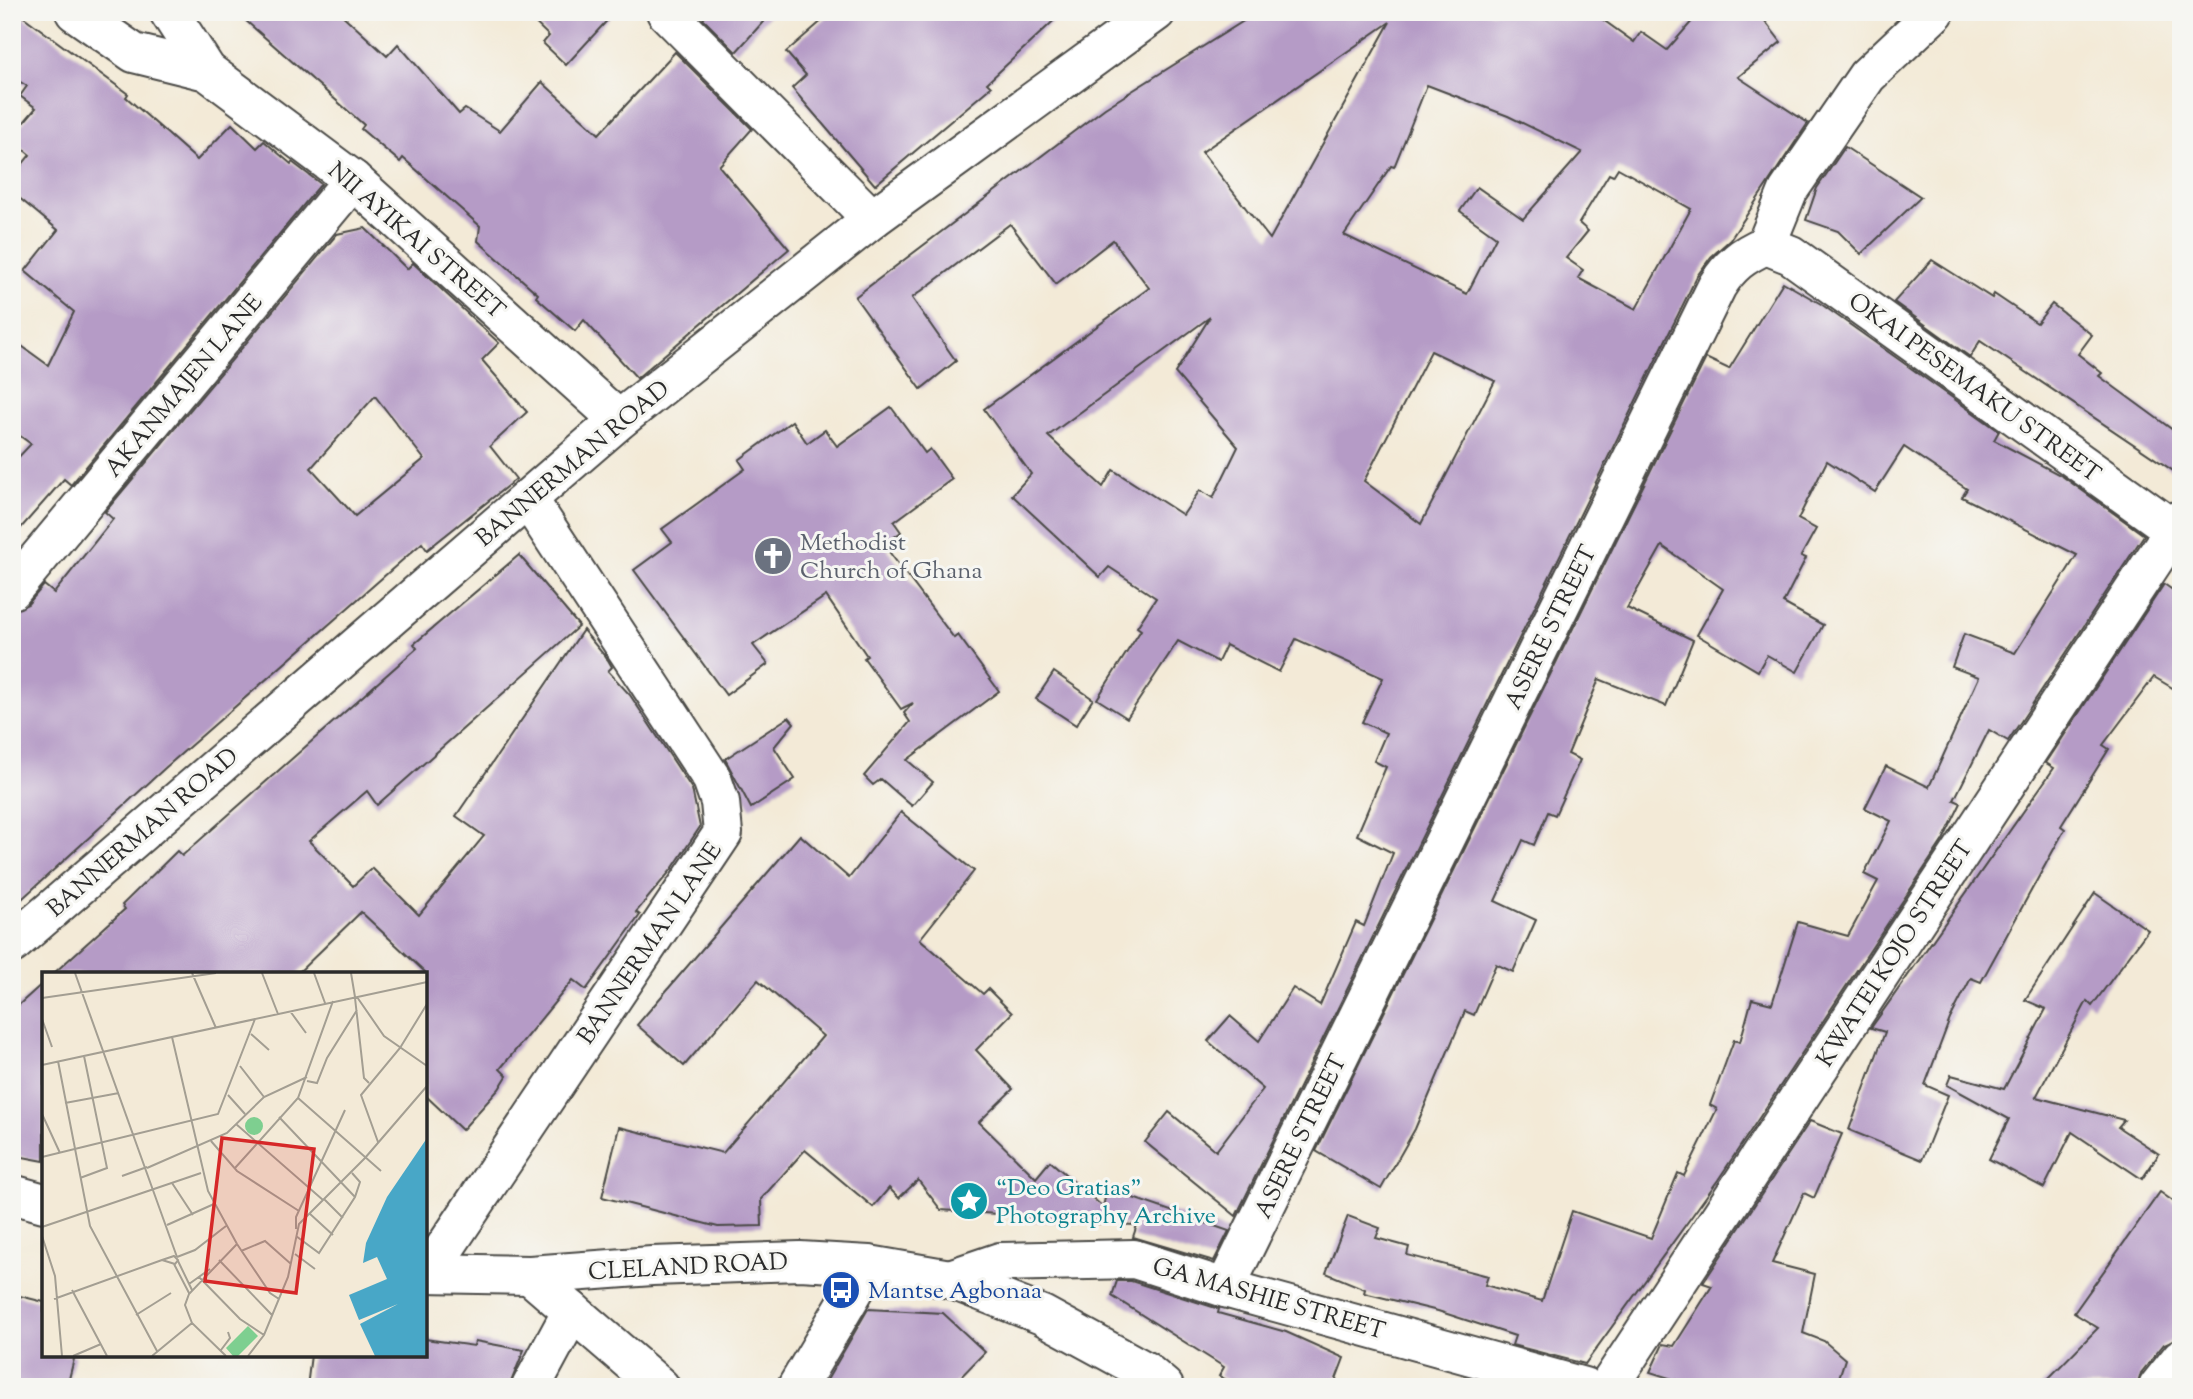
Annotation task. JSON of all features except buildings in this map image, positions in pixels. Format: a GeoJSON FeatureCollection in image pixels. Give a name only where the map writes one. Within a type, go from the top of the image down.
{"type":"FeatureCollection","features":[{"type":"Feature","properties":{"kind":"street","name":"NII AYIKAI STREET"},"geometry":{"type":"LineString","coordinates":[[75,12],[134,53],[206,71]]}},
{"type":"Feature","properties":{"kind":"street","name":"NII AYIKAI STREET"},"geometry":{"type":"LineString","coordinates":[[169,12],[206,71],[353,180],[619,420]]}},
{"type":"Feature","properties":{"kind":"street"},"geometry":{"type":"LineString","coordinates":[[666,12],[872,219]]}},
{"type":"Feature","properties":{"kind":"street","name":"BANNERMAN ROAD"},"geometry":{"type":"LineString","coordinates":[[12,944],[619,420],[872,219],[1156,12]]}},
{"type":"Feature","properties":{"kind":"street"},"geometry":{"type":"LineString","coordinates":[[1766,245],[1788,191],[1867,76],[1935,12]]}},
{"type":"Feature","properties":{"kind":"street","name":"AKANMAJEN LANE"},"geometry":{"type":"LineString","coordinates":[[12,590],[353,180]]}},
{"type":"Feature","properties":{"kind":"street","name":"OKAI PESEMAKU STREET"},"geometry":{"type":"LineString","coordinates":[[1766,245],[1791,255],[2178,528]]}},
{"type":"Feature","properties":{"kind":"street","name":"ASERE STREET"},"geometry":{"type":"LineString","coordinates":[[1226,1288],[1717,286],[1737,261],[1766,245]]}},
{"type":"Feature","properties":{"kind":"street","name":"BANNERMAN LANE"},"geometry":{"type":"LineString","coordinates":[[427,1272],[723,833],[720,802],[712,779],[528,499]]}},
{"type":"Feature","properties":{"kind":"street","name":"KWATEI KOJO STREET"},"geometry":{"type":"LineString","coordinates":[[1608,1387],[2178,528]]}},
{"type":"Feature","properties":{"kind":"street"},"geometry":{"type":"LineString","coordinates":[[12,1194],[42,1202]]}},
{"type":"Feature","properties":{"kind":"street","name":"GA MASHIE STREET"},"geometry":{"type":"LineString","coordinates":[[950,1279],[1000,1262],[1134,1259],[1226,1288],[1584,1387]]}},
{"type":"Feature","properties":{"kind":"street","name":"CLELAND ROAD"},"geometry":{"type":"LineString","coordinates":[[427,1273],[530,1275],[652,1266],[800,1261],[869,1265],[950,1279],[1042,1315],[1144,1371],[1164,1387]]}},
{"type":"Feature","properties":{"kind":"street"},"geometry":{"type":"LineString","coordinates":[[797,1387],[869,1265]]}},
{"type":"Feature","properties":{"kind":"street"},"geometry":{"type":"LineString","coordinates":[[530,1275],[660,1387]]}},
{"type":"Feature","properties":{"kind":"street"},"geometry":{"type":"LineString","coordinates":[[531,1387],[572,1311]]}},
{"type":"Feature","properties":{"kind":"street"},"geometry":{"type":"LineString","coordinates":[[2158,1387],[2181,1358]]}},
{"type":"Feature","properties":{"kind":"place","name":"Methodist Church of Ghana"},"geometry":{"type":"Point","coordinates":[773,556]}},
{"type":"Feature","properties":{"kind":"place","name":"“Deo Gratias” Photography Archive"},"geometry":{"type":"Point","coordinates":[969,1201]}},
{"type":"Feature","properties":{"kind":"place","name":"Mantse Agbonaa"},"geometry":{"type":"Point","coordinates":[841,1290]}}]}
